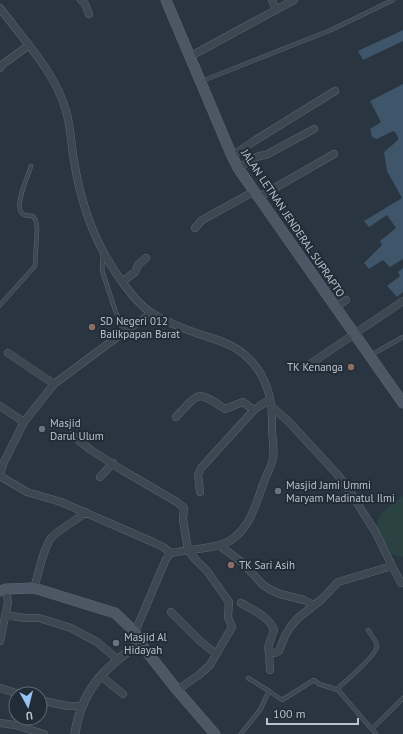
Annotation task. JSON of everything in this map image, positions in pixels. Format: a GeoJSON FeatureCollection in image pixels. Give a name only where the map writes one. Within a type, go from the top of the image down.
{"type":"FeatureCollection","features":[{"type":"Feature","properties":{"kind":"main road","name":"JALAN LETNAN JENDERAL SUPRAPTO"},"geometry":{"type":"LineString","coordinates":[[166,0],[238,168],[403,402]]}},
{"type":"Feature","properties":{"kind":"main road"},"geometry":{"type":"LineString","coordinates":[[3,590],[34,588],[115,613],[135,632],[140,643],[178,691],[215,734]]}},
{"type":"Feature","properties":{"kind":"street"},"geometry":{"type":"LineString","coordinates":[[81,0],[85,4],[89,14]]}},
{"type":"Feature","properties":{"kind":"street"},"geometry":{"type":"LineString","coordinates":[[272,0],[276,10]]}},
{"type":"Feature","properties":{"kind":"street"},"geometry":{"type":"LineString","coordinates":[[190,56],[247,27],[294,0]]}},
{"type":"Feature","properties":{"kind":"street"},"geometry":{"type":"LineString","coordinates":[[0,8],[46,69],[60,92],[70,130],[73,160],[82,199],[103,253],[122,282],[134,297],[152,313],[183,329],[224,342],[238,350],[253,363],[261,374],[266,385],[272,407],[273,459],[250,519],[238,534],[229,541],[220,545],[170,553]]}},
{"type":"Feature","properties":{"kind":"street"},"geometry":{"type":"LineString","coordinates":[[0,68],[3,64],[28,46]]}},
{"type":"Feature","properties":{"kind":"street"},"geometry":{"type":"LineString","coordinates":[[232,156],[335,91]]}},
{"type":"Feature","properties":{"kind":"street"},"geometry":{"type":"LineString","coordinates":[[238,168],[257,157],[266,155],[314,129]]}},
{"type":"Feature","properties":{"kind":"street"},"geometry":{"type":"LineString","coordinates":[[195,228],[202,220],[257,194],[334,154]]}},
{"type":"Feature","properties":{"kind":"street"},"geometry":{"type":"LineString","coordinates":[[122,282],[135,272],[138,265],[146,258]]}},
{"type":"Feature","properties":{"kind":"street"},"geometry":{"type":"LineString","coordinates":[[336,307],[346,300]]}},
{"type":"Feature","properties":{"kind":"street"},"geometry":{"type":"LineString","coordinates":[[310,364],[403,301]]}},
{"type":"Feature","properties":{"kind":"street"},"geometry":{"type":"LineString","coordinates":[[152,313],[54,384],[24,422],[4,462],[0,475],[27,492],[61,502],[85,512],[155,543],[170,553]]}},
{"type":"Feature","properties":{"kind":"street"},"geometry":{"type":"LineString","coordinates":[[8,353],[54,384]]}},
{"type":"Feature","properties":{"kind":"street"},"geometry":{"type":"LineString","coordinates":[[176,417],[193,399],[198,396],[209,398],[225,410],[243,402],[254,410]]}},
{"type":"Feature","properties":{"kind":"street"},"geometry":{"type":"LineString","coordinates":[[200,492],[198,474],[201,468],[254,410],[270,399]]}},
{"type":"Feature","properties":{"kind":"street"},"geometry":{"type":"LineString","coordinates":[[0,406],[24,422]]}},
{"type":"Feature","properties":{"kind":"street"},"geometry":{"type":"LineString","coordinates":[[272,407],[288,421],[337,474],[349,490],[376,534],[401,583]]}},
{"type":"Feature","properties":{"kind":"street"},"geometry":{"type":"LineString","coordinates":[[72,435],[91,450],[184,508],[183,519],[188,550],[194,559],[207,571],[230,603],[228,617],[232,627],[210,665],[178,691]]}},
{"type":"Feature","properties":{"kind":"street"},"geometry":{"type":"LineString","coordinates":[[100,477],[113,463]]}},
{"type":"Feature","properties":{"kind":"street"},"geometry":{"type":"LineString","coordinates":[[34,588],[41,563],[51,538],[73,523],[85,512]]}},
{"type":"Feature","properties":{"kind":"street"},"geometry":{"type":"LineString","coordinates":[[220,545],[244,564],[262,584],[269,589],[280,594],[304,600],[314,605]]}},
{"type":"Feature","properties":{"kind":"street"},"geometry":{"type":"LineString","coordinates":[[135,632],[170,553]]}},
{"type":"Feature","properties":{"kind":"street"},"geometry":{"type":"LineString","coordinates":[[269,652],[275,653],[279,651],[291,626],[338,582],[392,566]]}},
{"type":"Feature","properties":{"kind":"street"},"geometry":{"type":"LineString","coordinates":[[0,641],[8,603],[3,590]]}},
{"type":"Feature","properties":{"kind":"street"},"geometry":{"type":"LineString","coordinates":[[241,603],[265,618],[273,627],[274,630],[268,645],[270,670]]}},
{"type":"Feature","properties":{"kind":"street"},"geometry":{"type":"LineString","coordinates":[[170,612],[216,654]]}},
{"type":"Feature","properties":{"kind":"street"},"geometry":{"type":"LineString","coordinates":[[5,615],[25,618],[39,618],[71,628],[97,642],[117,659]]}},
{"type":"Feature","properties":{"kind":"street"},"geometry":{"type":"LineString","coordinates":[[75,734],[81,706],[88,693],[117,659],[140,643]]}},
{"type":"Feature","properties":{"kind":"street"},"geometry":{"type":"LineString","coordinates":[[101,676],[123,694]]}},
{"type":"Feature","properties":{"kind":"street"},"geometry":{"type":"LineString","coordinates":[[48,702],[66,706],[81,706]]}},
{"type":"Feature","properties":{"kind":"street"},"geometry":{"type":"LineString","coordinates":[[0,723],[15,725],[44,734]]}},
{"type":"Feature","properties":{"kind":"lane"},"geometry":{"type":"LineString","coordinates":[[201,82],[331,30],[393,0]]}},
{"type":"Feature","properties":{"kind":"lane"},"geometry":{"type":"LineString","coordinates":[[0,305],[34,266],[37,228],[36,221],[33,216],[24,215],[20,212],[19,206],[20,198],[31,166]]}},
{"type":"Feature","properties":{"kind":"lane"},"geometry":{"type":"LineString","coordinates":[[103,253],[102,270],[124,332]]}},
{"type":"Feature","properties":{"kind":"lane"},"geometry":{"type":"LineString","coordinates":[[370,356],[403,337]]}},
{"type":"Feature","properties":{"kind":"lane"},"geometry":{"type":"LineString","coordinates":[[338,690],[339,687],[361,667],[376,650],[377,643],[368,630]]}},
{"type":"Feature","properties":{"kind":"lane"},"geometry":{"type":"LineString","coordinates":[[248,678],[269,690],[282,700],[314,680],[319,684],[338,690],[376,734]]}},
{"type":"Feature","properties":{"kind":"lane"},"geometry":{"type":"LineString","coordinates":[[241,734],[260,710],[269,690]]}},
{"type":"Feature","properties":{"kind":"lane"},"geometry":{"type":"LineString","coordinates":[[372,729],[403,698]]}},
{"type":"Feature","properties":{"kind":"green space"},"geometry":{"type":"Polygon","coordinates":[[[403,496],[403,557],[391,554],[376,525],[381,513],[403,496]]]}},
{"type":"Feature","properties":{"kind":"water"},"geometry":{"type":"Polygon","coordinates":[[[403,30],[403,41],[363,60],[358,51],[403,30]]]}},
{"type":"Feature","properties":{"kind":"water"},"geometry":{"type":"Polygon","coordinates":[[[403,84],[403,259],[390,267],[383,260],[369,269],[364,263],[382,245],[380,241],[396,228],[387,215],[369,227],[364,221],[402,198],[387,171],[384,152],[398,140],[398,137],[393,131],[377,139],[372,137],[370,129],[381,122],[370,101],[403,84]]]}},
{"type":"Feature","properties":{"kind":"water"},"geometry":{"type":"Polygon","coordinates":[[[403,268],[403,292],[397,297],[387,286],[400,276],[398,272],[403,268]]]}},
{"type":"Feature","properties":{"kind":"place","name":"SD Negeri 012 Balikpapan Barat"},"geometry":{"type":"Point","coordinates":[92,327]}},
{"type":"Feature","properties":{"kind":"place","name":"TK Kenanga"},"geometry":{"type":"Point","coordinates":[351,367]}},
{"type":"Feature","properties":{"kind":"place","name":"Masjid Darul Ulum"},"geometry":{"type":"Point","coordinates":[42,429]}},
{"type":"Feature","properties":{"kind":"place","name":"Masjid Jami Ummi Maryam Madinatul Ilmi"},"geometry":{"type":"Point","coordinates":[278,491]}},
{"type":"Feature","properties":{"kind":"place","name":"TK Sari Asih"},"geometry":{"type":"Point","coordinates":[231,565]}},
{"type":"Feature","properties":{"kind":"place","name":"Masjid Al Hidayah"},"geometry":{"type":"Point","coordinates":[116,643]}}]}
